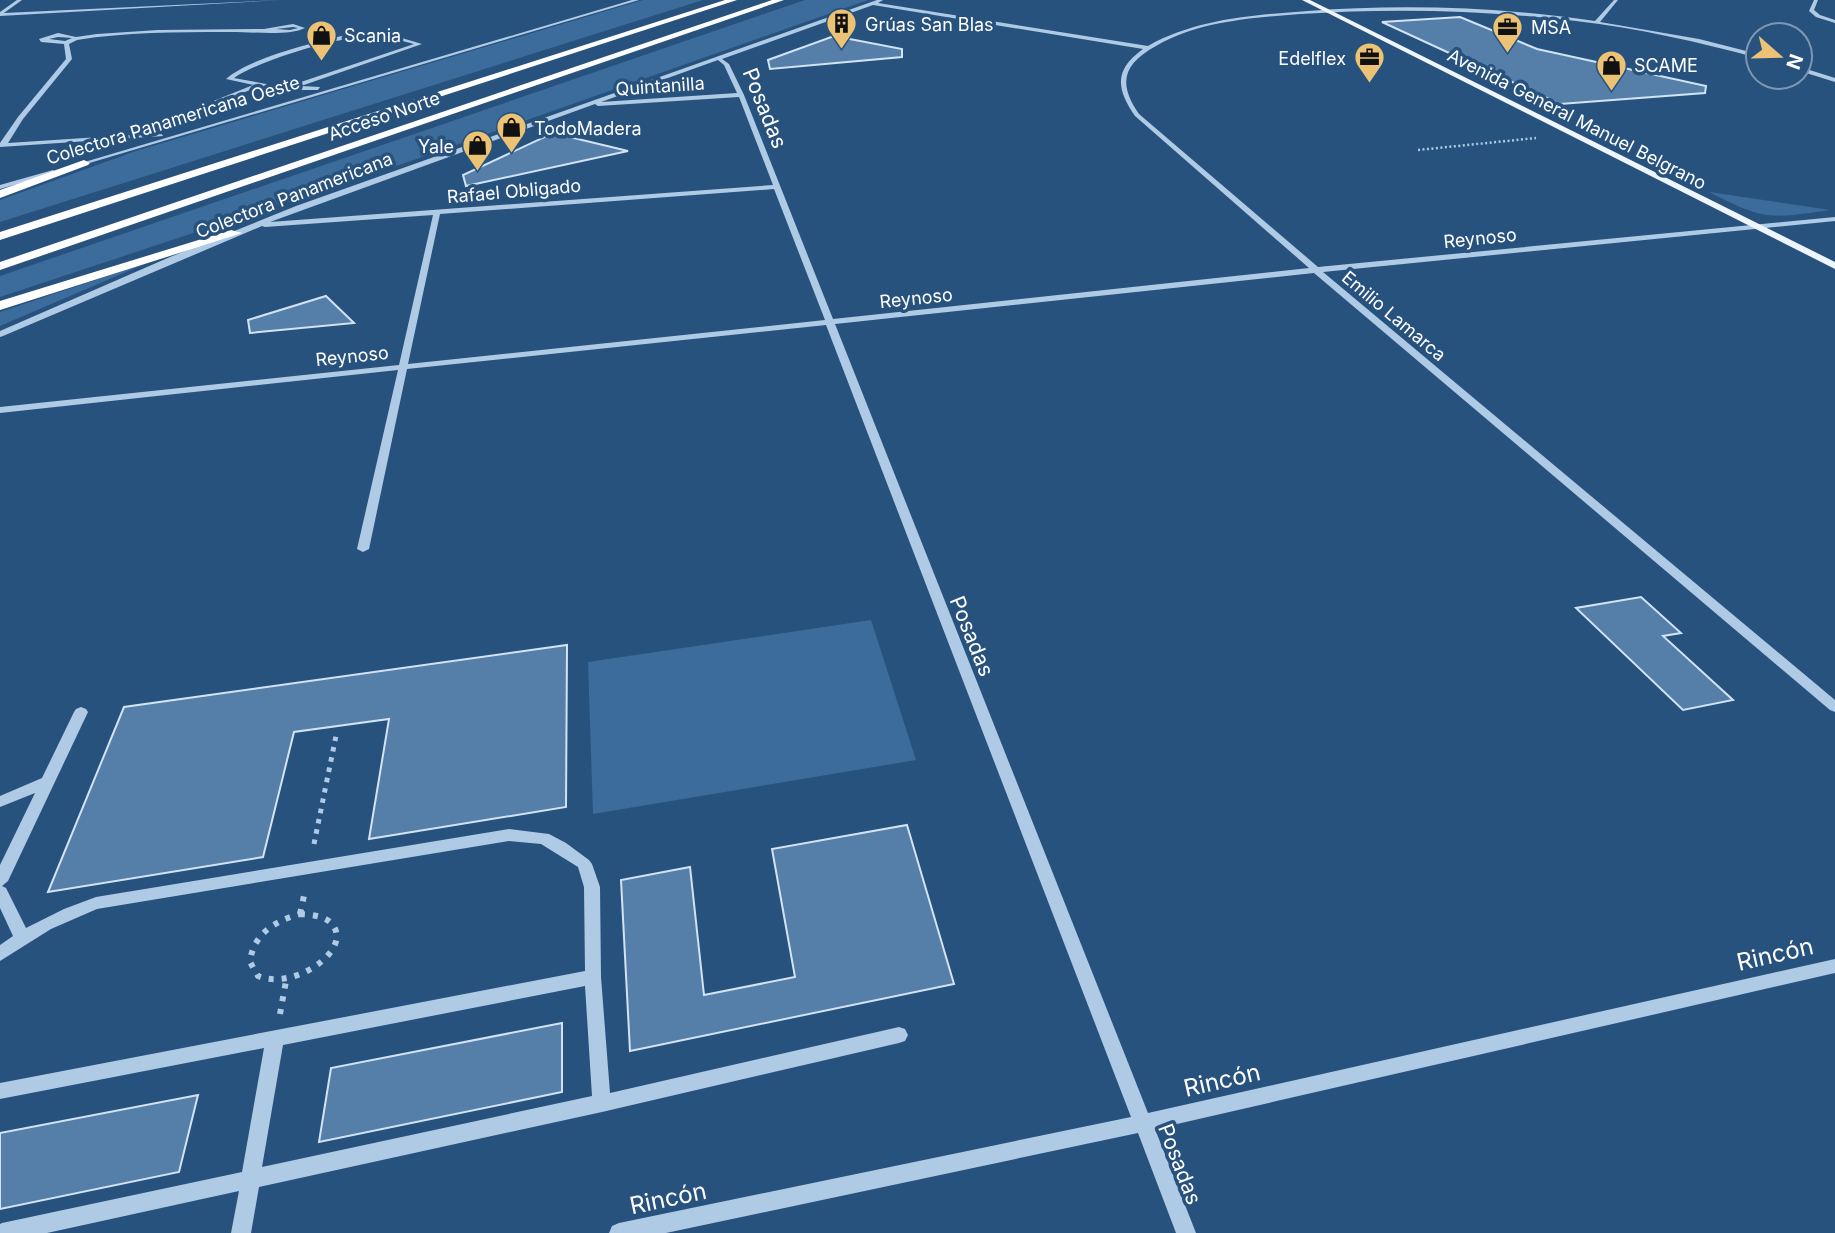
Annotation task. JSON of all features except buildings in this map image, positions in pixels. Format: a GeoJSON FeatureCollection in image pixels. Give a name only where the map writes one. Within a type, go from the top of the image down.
{"type":"FeatureCollection","features":[{"type":"Feature","properties":{"kind":"highway","name":"Acceso Norte"},"geometry":{"type":"LineString","coordinates":[[0,236],[733,0]]}},
{"type":"Feature","properties":{"kind":"highway","name":"Acceso Norte"},"geometry":{"type":"LineString","coordinates":[[0,266],[780,0]]}},
{"type":"Feature","properties":{"kind":"highway"},"geometry":{"type":"LineString","coordinates":[[0,194],[85,163]]}},
{"type":"Feature","properties":{"kind":"highway"},"geometry":{"type":"LineString","coordinates":[[0,306],[236,233]]}},
{"type":"Feature","properties":{"kind":"main road","name":"Avenida General Manuel Belgrano"},"geometry":{"type":"LineString","coordinates":[[1305,0],[1835,267]]}},
{"type":"Feature","properties":{"kind":"street"},"geometry":{"type":"LineString","coordinates":[[0,14],[20,0]]}},
{"type":"Feature","properties":{"kind":"street"},"geometry":{"type":"LineString","coordinates":[[0,14],[279,0]]}},
{"type":"Feature","properties":{"kind":"street","name":"Colectora Panamericana Oeste"},"geometry":{"type":"LineString","coordinates":[[0,187],[637,0]]}},
{"type":"Feature","properties":{"kind":"street","name":"Colectora Panamericana"},"geometry":{"type":"LineString","coordinates":[[0,334],[236,233],[581,105],[881,0]]}},
{"type":"Feature","properties":{"kind":"street"},"geometry":{"type":"LineString","coordinates":[[1597,22],[1616,0]]}},
{"type":"Feature","properties":{"kind":"street"},"geometry":{"type":"LineString","coordinates":[[1816,0],[1811,10],[1814,14],[1835,22]]}},
{"type":"Feature","properties":{"kind":"street"},"geometry":{"type":"LineString","coordinates":[[872,3],[1148,48]]}},
{"type":"Feature","properties":{"kind":"street","name":"Emilio Lamarca"},"geometry":{"type":"LineString","coordinates":[[1744,53],[1660,33],[1597,22],[1454,10],[1323,9],[1207,26],[1148,48],[1126,65],[1121,84],[1130,106],[1316,270],[1835,707]]}},
{"type":"Feature","properties":{"kind":"street"},"geometry":{"type":"LineString","coordinates":[[74,37],[66,43],[41,40],[58,35],[74,37],[264,30],[290,32],[303,28],[293,25],[264,30]]}},
{"type":"Feature","properties":{"kind":"street"},"geometry":{"type":"LineString","coordinates":[[290,88],[419,44],[360,36],[343,37],[258,64],[230,77],[232,82],[257,86],[290,88],[336,88]]}},
{"type":"Feature","properties":{"kind":"street"},"geometry":{"type":"LineString","coordinates":[[2,145],[20,118],[69,59],[66,43]]}},
{"type":"Feature","properties":{"kind":"street","name":"Posadas"},"geometry":{"type":"LineString","coordinates":[[717,57],[726,64],[741,95],[1186,1233]]}},
{"type":"Feature","properties":{"kind":"street"},"geometry":{"type":"LineString","coordinates":[[1814,73],[1835,80]]}},
{"type":"Feature","properties":{"kind":"street"},"geometry":{"type":"LineString","coordinates":[[182,115],[257,86]]}},
{"type":"Feature","properties":{"kind":"street","name":"Quintanilla"},"geometry":{"type":"LineString","coordinates":[[581,105],[741,95]]}},
{"type":"Feature","properties":{"kind":"street"},"geometry":{"type":"LineString","coordinates":[[2,145],[176,136]]}},
{"type":"Feature","properties":{"kind":"street","name":"Rafael Obligado"},"geometry":{"type":"LineString","coordinates":[[255,226],[775,187]]}},
{"type":"Feature","properties":{"kind":"street"},"geometry":{"type":"LineString","coordinates":[[363,549],[437,213]]}},
{"type":"Feature","properties":{"kind":"street","name":"Reynoso"},"geometry":{"type":"LineString","coordinates":[[0,410],[1316,270],[1835,219]]}},
{"type":"Feature","properties":{"kind":"street"},"geometry":{"type":"LineString","coordinates":[[0,881],[81,712]]}},
{"type":"Feature","properties":{"kind":"street"},"geometry":{"type":"LineString","coordinates":[[0,802],[49,781]]}},
{"type":"Feature","properties":{"kind":"street"},"geometry":{"type":"LineString","coordinates":[[0,954],[22,937],[58,916],[96,903],[509,835],[544,838],[584,864],[593,887],[593,978],[602,1103]]}},
{"type":"Feature","properties":{"kind":"street"},"geometry":{"type":"LineString","coordinates":[[0,892],[22,937]]}},
{"type":"Feature","properties":{"kind":"street","name":"Rincón"},"geometry":{"type":"LineString","coordinates":[[619,1233],[1143,1123],[1835,966]]}},
{"type":"Feature","properties":{"kind":"street"},"geometry":{"type":"LineString","coordinates":[[0,1090],[593,978]]}},
{"type":"Feature","properties":{"kind":"street"},"geometry":{"type":"LineString","coordinates":[[2,1233],[250,1181],[900,1035]]}},
{"type":"Feature","properties":{"kind":"street"},"geometry":{"type":"LineString","coordinates":[[241,1233],[275,1038]]}},
{"type":"Feature","properties":{"kind":"path"},"geometry":{"type":"LineString","coordinates":[[1418,150],[1572,135]]}},
{"type":"Feature","properties":{"kind":"path"},"geometry":{"type":"LineString","coordinates":[[300,914],[337,731]]}},
{"type":"Feature","properties":{"kind":"path"},"geometry":{"type":"LineString","coordinates":[[300,914],[316,914],[328,918],[335,927],[336,939],[330,952],[319,965],[286,981],[270,981],[257,976],[250,966],[250,954],[257,941],[284,919],[300,914]]}},
{"type":"Feature","properties":{"kind":"shaded area"},"geometry":{"type":"Polygon","coordinates":[[[643,0],[703,0],[0,222],[0,200],[136,151],[643,0]]]}},
{"type":"Feature","properties":{"kind":"shaded area"},"geometry":{"type":"Polygon","coordinates":[[[805,0],[868,0],[405,163],[0,297],[0,276],[805,0]]]}},
{"type":"Feature","properties":{"kind":"shaded area"},"geometry":{"type":"Polygon","coordinates":[[[1709,192],[1830,210],[1767,215],[1743,208],[1709,192]]]}},
{"type":"Feature","properties":{"kind":"shaded area"},"geometry":{"type":"Polygon","coordinates":[[[147,263],[0,326],[0,312],[147,263]]]}},
{"type":"Feature","properties":{"kind":"shaded area"},"geometry":{"type":"Polygon","coordinates":[[[871,620],[916,760],[593,814],[588,662],[871,620]]]}},
{"type":"Feature","properties":{"kind":"place","name":"Grúas San Blas"},"geometry":{"type":"Point","coordinates":[842,51]}},
{"type":"Feature","properties":{"kind":"place","name":"MSA"},"geometry":{"type":"Point","coordinates":[1508,54]}},
{"type":"Feature","properties":{"kind":"place","name":"Scania"},"geometry":{"type":"Point","coordinates":[321,62]}},
{"type":"Feature","properties":{"kind":"place","name":"Edelflex"},"geometry":{"type":"Point","coordinates":[1369,85]}},
{"type":"Feature","properties":{"kind":"place","name":"SCAME"},"geometry":{"type":"Point","coordinates":[1611,92]}},
{"type":"Feature","properties":{"kind":"place","name":"TodoMadera"},"geometry":{"type":"Point","coordinates":[511,155]}},
{"type":"Feature","properties":{"kind":"place","name":"Yale"},"geometry":{"type":"Point","coordinates":[477,173]}}]}
